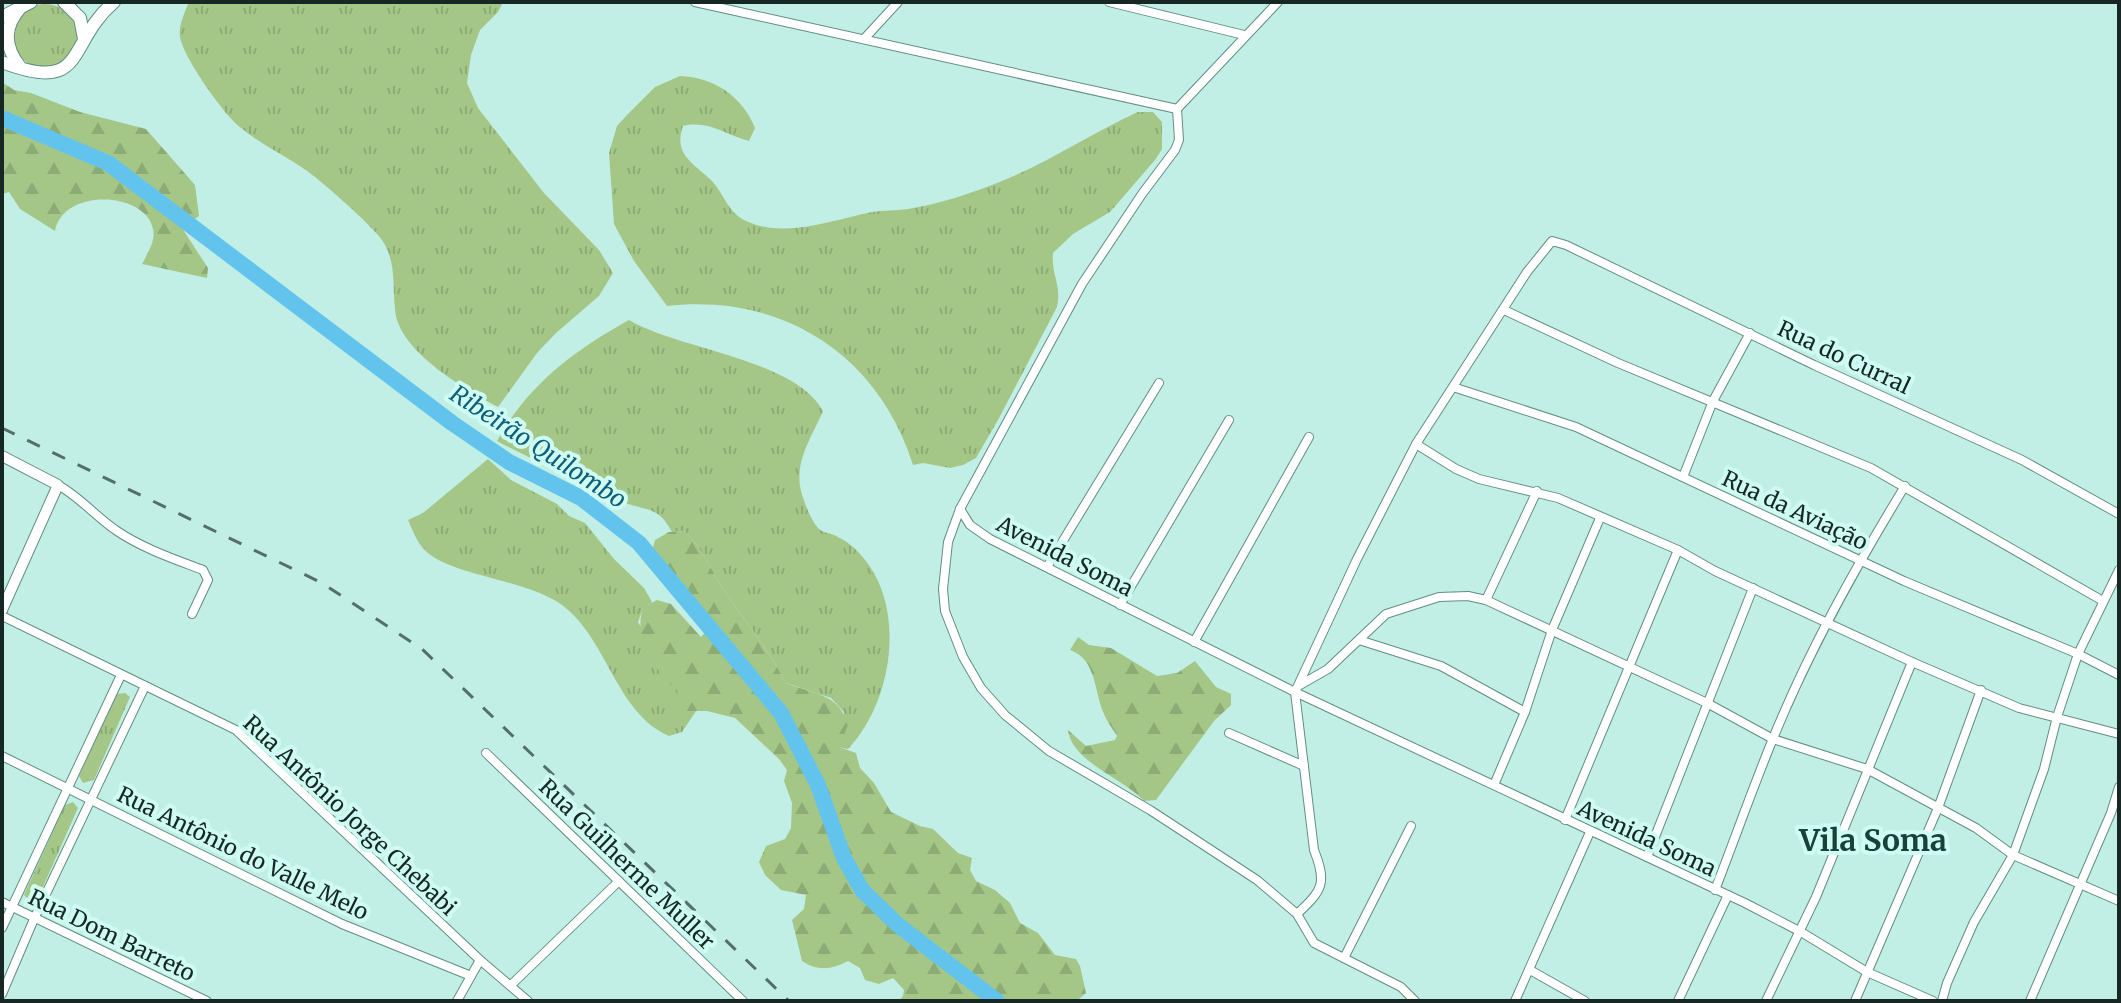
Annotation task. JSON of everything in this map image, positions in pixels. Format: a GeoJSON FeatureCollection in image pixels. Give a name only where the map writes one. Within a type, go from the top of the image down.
{"type":"FeatureCollection","features":[{"type":"Feature","properties":{"kind":"main road"},"geometry":{"type":"LineString","coordinates":[[64,2],[80,18],[84,39]]}},
{"type":"Feature","properties":{"kind":"main road"},"geometry":{"type":"LineString","coordinates":[[2,62],[22,70],[41,73],[58,71],[73,62],[98,17],[114,2]]}},
{"type":"Feature","properties":{"kind":"main road"},"geometry":{"type":"LineString","coordinates":[[22,70],[10,54],[7,41],[13,16],[26,4]]}},
{"type":"Feature","properties":{"kind":"main road"},"geometry":{"type":"LineString","coordinates":[[2,17],[26,4]]}},
{"type":"Feature","properties":{"kind":"street"},"geometry":{"type":"LineString","coordinates":[[695,2],[1177,109]]}},
{"type":"Feature","properties":{"kind":"street"},"geometry":{"type":"LineString","coordinates":[[864,39],[898,2]]}},
{"type":"Feature","properties":{"kind":"street"},"geometry":{"type":"LineString","coordinates":[[1109,2],[1244,35]]}},
{"type":"Feature","properties":{"kind":"street"},"geometry":{"type":"LineString","coordinates":[[1278,2],[1177,109],[1179,140],[1175,150],[1082,284],[960,509],[948,542],[943,589],[945,611],[963,657],[981,688],[1005,715],[1037,742],[1150,810],[1257,880],[1297,914],[1314,943],[1401,987],[1415,1001]]}},
{"type":"Feature","properties":{"kind":"street","name":"Rua do Curral"},"geometry":{"type":"LineString","coordinates":[[1504,310],[1527,272],[1556,240],[2022,460],[2119,514]]}},
{"type":"Feature","properties":{"kind":"street"},"geometry":{"type":"LineString","coordinates":[[1297,914],[1316,896],[1323,872],[1314,850],[1297,689],[1357,559],[1416,444],[1504,310],[1618,363],[1871,468],[2103,601]]}},
{"type":"Feature","properties":{"kind":"street"},"geometry":{"type":"LineString","coordinates":[[1683,477],[1713,401],[1750,333]]}},
{"type":"Feature","properties":{"kind":"street"},"geometry":{"type":"LineString","coordinates":[[1047,567],[1159,383]]}},
{"type":"Feature","properties":{"kind":"street","name":"Rua da Aviação"},"geometry":{"type":"LineString","coordinates":[[1453,387],[1576,427],[1860,560],[2078,654],[2119,675]]}},
{"type":"Feature","properties":{"kind":"street"},"geometry":{"type":"LineString","coordinates":[[1120,605],[1229,420]]}},
{"type":"Feature","properties":{"kind":"street"},"geometry":{"type":"LineString","coordinates":[[1194,642],[1309,437]]}},
{"type":"Feature","properties":{"kind":"street"},"geometry":{"type":"LineString","coordinates":[[1416,444],[1456,469],[1479,479],[1558,498],[1678,550],[1912,662],[2019,708],[2119,734]]}},
{"type":"Feature","properties":{"kind":"street"},"geometry":{"type":"LineString","coordinates":[[2,456],[74,494],[121,534],[203,570],[208,580],[192,614]]}},
{"type":"Feature","properties":{"kind":"street"},"geometry":{"type":"LineString","coordinates":[[2,610],[58,485]]}},
{"type":"Feature","properties":{"kind":"street"},"geometry":{"type":"LineString","coordinates":[[1715,890],[1773,739],[1827,622],[1905,486]]}},
{"type":"Feature","properties":{"kind":"street"},"geometry":{"type":"LineString","coordinates":[[1486,600],[1537,491]]}},
{"type":"Feature","properties":{"kind":"street","name":"Avenida Soma"},"geometry":{"type":"LineString","coordinates":[[960,509],[970,525],[990,539],[1120,605],[1590,832],[1728,895],[1801,932],[1867,972],[1933,1001]]}},
{"type":"Feature","properties":{"kind":"street"},"geometry":{"type":"LineString","coordinates":[[1494,785],[1525,712],[1552,630],[1600,518]]}},
{"type":"Feature","properties":{"kind":"street"},"geometry":{"type":"LineString","coordinates":[[1565,820],[1678,550]]}},
{"type":"Feature","properties":{"kind":"street"},"geometry":{"type":"LineString","coordinates":[[1942,1001],[1974,922],[2013,855],[2044,769],[2078,654],[2119,570]]}},
{"type":"Feature","properties":{"kind":"street"},"geometry":{"type":"LineString","coordinates":[[1647,857],[1753,588]]}},
{"type":"Feature","properties":{"kind":"street"},"geometry":{"type":"LineString","coordinates":[[1297,689],[1328,669],[1386,614],[1422,600],[1456,596],[1486,600],[1707,703],[1773,739],[1867,769],[1976,828],[2013,855],[2119,901]]}},
{"type":"Feature","properties":{"kind":"street","name":"Rua Antônio Jorge Chebabi"},"geometry":{"type":"LineString","coordinates":[[2,616],[236,730],[480,960],[528,1001]]}},
{"type":"Feature","properties":{"kind":"street"},"geometry":{"type":"LineString","coordinates":[[1359,640],[1441,666],[1525,712]]}},
{"type":"Feature","properties":{"kind":"street"},"geometry":{"type":"LineString","coordinates":[[1766,1001],[1801,932],[1912,662]]}},
{"type":"Feature","properties":{"kind":"street"},"geometry":{"type":"LineString","coordinates":[[2,928],[121,675]]}},
{"type":"Feature","properties":{"kind":"street"},"geometry":{"type":"LineString","coordinates":[[2,994],[34,919],[145,686]]}},
{"type":"Feature","properties":{"kind":"street"},"geometry":{"type":"LineString","coordinates":[[1855,1001],[1938,808],[1981,690]]}},
{"type":"Feature","properties":{"kind":"street"},"geometry":{"type":"LineString","coordinates":[[1229,733],[1304,766]]}},
{"type":"Feature","properties":{"kind":"street","name":"Rua Guilherme Muller"},"geometry":{"type":"LineString","coordinates":[[486,753],[743,1001]]}},
{"type":"Feature","properties":{"kind":"street","name":"Rua Antônio do Valle Melo"},"geometry":{"type":"LineString","coordinates":[[2,756],[342,924],[471,976]]}},
{"type":"Feature","properties":{"kind":"street"},"geometry":{"type":"LineString","coordinates":[[2030,1001],[2111,813],[2119,787]]}},
{"type":"Feature","properties":{"kind":"street"},"geometry":{"type":"LineString","coordinates":[[1344,958],[1411,826]]}},
{"type":"Feature","properties":{"kind":"street"},"geometry":{"type":"LineString","coordinates":[[1515,1001],[1590,832]]}},
{"type":"Feature","properties":{"kind":"street"},"geometry":{"type":"LineString","coordinates":[[511,985],[619,881]]}},
{"type":"Feature","properties":{"kind":"street"},"geometry":{"type":"LineString","coordinates":[[1678,1001],[1728,895]]}},
{"type":"Feature","properties":{"kind":"street","name":"Rua Dom Barreto"},"geometry":{"type":"LineString","coordinates":[[2,902],[207,1001]]}},
{"type":"Feature","properties":{"kind":"street"},"geometry":{"type":"LineString","coordinates":[[457,1001],[480,960]]}},
{"type":"Feature","properties":{"kind":"street"},"geometry":{"type":"LineString","coordinates":[[1530,970],[1585,1001]]}},
{"type":"Feature","properties":{"kind":"green space"},"geometry":{"type":"Polygon","coordinates":[[[189,2],[503,2],[498,12],[480,30],[471,55],[467,83],[478,108],[544,193],[599,250],[613,273],[599,296],[537,353],[498,407],[438,369],[423,357],[401,330],[396,316],[392,264],[378,235],[344,201],[306,170],[240,127],[215,99],[188,58],[180,37],[189,2]]]}},
{"type":"Feature","properties":{"kind":"green space"},"geometry":{"type":"Polygon","coordinates":[[[39,4],[51,4],[68,13],[75,24],[75,48],[68,59],[51,68],[39,68],[27,63],[18,54],[13,42],[13,30],[18,18],[27,9],[39,4]]]}},
{"type":"Feature","properties":{"kind":"green space"},"geometry":{"type":"Polygon","coordinates":[[[680,76],[716,85],[735,98],[750,117],[755,128],[749,141],[709,127],[692,125],[683,126],[681,144],[686,157],[715,185],[734,213],[761,226],[809,226],[956,198],[1019,173],[1138,112],[1153,112],[1162,122],[1162,149],[1110,212],[1073,234],[1053,253],[1057,307],[976,458],[950,468],[923,463],[913,465],[897,426],[876,392],[850,362],[820,339],[786,321],[749,310],[709,305],[667,306],[634,261],[614,224],[609,153],[617,126],[626,116],[655,87],[680,76]]]}},
{"type":"Feature","properties":{"kind":"green space"},"geometry":{"type":"Polygon","coordinates":[[[2,82],[14,90],[31,93],[80,112],[146,129],[195,185],[199,216],[182,228],[208,268],[207,278],[142,264],[154,234],[147,216],[135,207],[121,202],[87,201],[61,217],[55,231],[20,209],[9,192],[2,194],[2,82]]]}},
{"type":"Feature","properties":{"kind":"green space"},"geometry":{"type":"Polygon","coordinates":[[[629,320],[677,340],[763,367],[809,393],[823,411],[802,459],[799,480],[802,495],[819,529],[852,546],[875,575],[885,599],[889,626],[889,653],[876,706],[848,749],[838,747],[844,712],[831,698],[786,683],[691,537],[684,531],[672,532],[664,519],[648,509],[625,503],[497,441],[523,403],[554,371],[589,344],[629,320]]]}},
{"type":"Feature","properties":{"kind":"green space"},"geometry":{"type":"Polygon","coordinates":[[[488,459],[511,480],[585,523],[614,559],[644,588],[652,602],[643,608],[638,622],[678,691],[696,711],[682,732],[669,736],[637,712],[593,641],[567,609],[533,590],[449,565],[433,557],[420,544],[408,520],[423,513],[488,459]]]}},
{"type":"Feature","properties":{"kind":"green space"},"geometry":{"type":"Polygon","coordinates":[[[684,531],[702,552],[786,683],[824,696],[844,714],[848,725],[839,747],[856,753],[860,768],[874,783],[891,812],[933,829],[958,853],[972,858],[970,870],[976,881],[995,890],[1010,903],[1020,923],[1038,933],[1055,955],[1076,959],[1086,993],[1079,999],[899,1001],[904,990],[893,978],[879,984],[865,980],[860,968],[848,961],[825,968],[802,961],[792,920],[804,909],[806,895],[781,890],[765,875],[759,862],[766,846],[785,839],[791,828],[792,803],[784,781],[787,770],[735,718],[707,711],[672,708],[678,691],[661,674],[643,642],[643,607],[657,600],[671,604],[701,637],[712,625],[705,610],[650,558],[655,540],[669,532],[684,531]]]}},
{"type":"Feature","properties":{"kind":"green space"},"geometry":{"type":"Polygon","coordinates":[[[1078,637],[1089,645],[1111,648],[1157,676],[1177,673],[1195,661],[1216,687],[1231,694],[1231,705],[1214,721],[1156,800],[1144,801],[1088,760],[1071,741],[1068,730],[1086,746],[1115,740],[1117,736],[1104,714],[1090,669],[1079,654],[1070,650],[1078,637]]]}},
{"type":"Feature","properties":{"kind":"green space"},"geometry":{"type":"Polygon","coordinates":[[[125,693],[130,697],[94,780],[83,783],[79,776],[116,694],[125,693]]]}},
{"type":"Feature","properties":{"kind":"green space"},"geometry":{"type":"Polygon","coordinates":[[[73,802],[78,808],[38,898],[29,900],[24,895],[65,805],[73,802]]]}},
{"type":"Feature","properties":{"kind":"waterway","name":"Ribeirão Quilombo"},"geometry":{"type":"LineString","coordinates":[[2,118],[108,163],[452,423],[509,462],[581,498],[639,543],[781,713],[818,785],[844,858],[862,890],[898,925],[997,1001]]}},
{"type":"Feature","properties":{"kind":"railway"},"geometry":{"type":"LineString","coordinates":[[2,428],[322,583],[422,649],[789,1001]]}},
{"type":"Feature","properties":{"kind":"district","name":"Vila Soma"},"geometry":{"type":"Point","coordinates":[1873,841]}}]}
